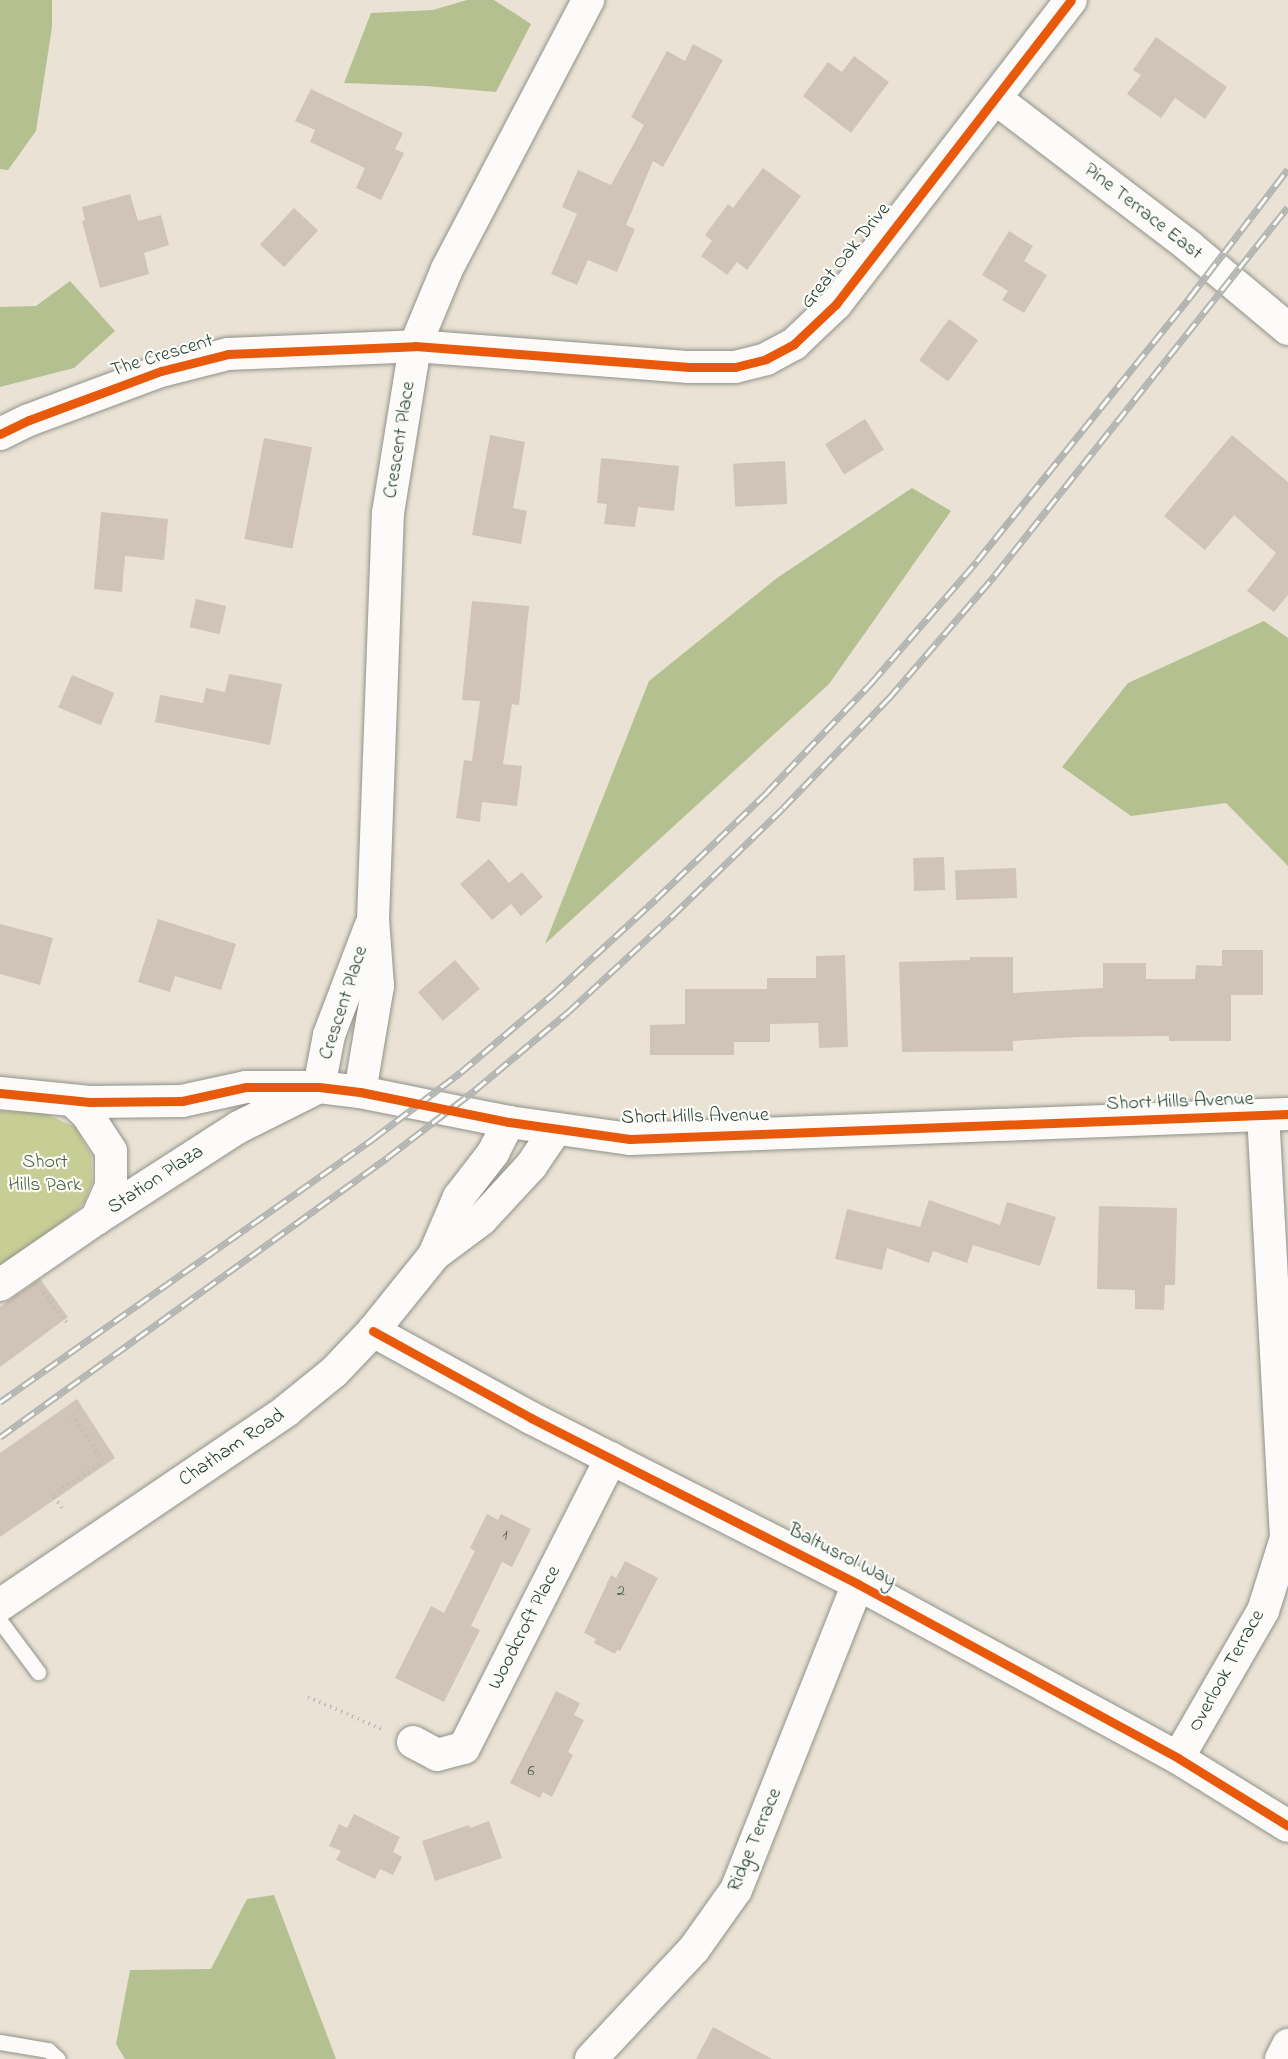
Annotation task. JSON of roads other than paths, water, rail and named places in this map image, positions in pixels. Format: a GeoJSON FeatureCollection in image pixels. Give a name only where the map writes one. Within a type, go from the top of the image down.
{"type":"FeatureCollection","features":[{"type":"Feature","properties":{"kind":"street","name":"Crescent Place"},"geometry":{"type":"LineString","coordinates":[[360,1092],[378,986],[373,920],[388,513],[415,346],[447,269],[588,0]]}},
{"type":"Feature","properties":{"kind":"street","name":"Great Oak Drive"},"geometry":{"type":"LineString","coordinates":[[415,346],[689,367],[735,367],[766,359],[794,344],[836,304],[1071,0]]}},
{"type":"Feature","properties":{"kind":"street","name":"Pine Terrace East"},"geometry":{"type":"LineString","coordinates":[[996,99],[1190,247],[1288,329]]}},
{"type":"Feature","properties":{"kind":"street","name":"The Crescent"},"geometry":{"type":"LineString","coordinates":[[0,434],[29,420],[161,371],[228,354],[415,346]]}},
{"type":"Feature","properties":{"kind":"street","name":"Crescent Place"},"geometry":{"type":"LineString","coordinates":[[319,1087],[329,1035],[373,920]]}},
{"type":"Feature","properties":{"kind":"street","name":"Short Hills Avenue"},"geometry":{"type":"LineString","coordinates":[[0,1093],[73,1101],[182,1101],[246,1087],[319,1087],[360,1092],[509,1122],[630,1139],[1276,1116]]}},
{"type":"Feature","properties":{"kind":"street","name":"Station Plaza"},"geometry":{"type":"LineString","coordinates":[[0,1285],[239,1126],[319,1087]]}},
{"type":"Feature","properties":{"kind":"street"},"geometry":{"type":"LineString","coordinates":[[73,1101],[87,1114],[111,1151],[111,1186],[96,1219]]}},
{"type":"Feature","properties":{"kind":"street","name":"Overlook Terrace"},"geometry":{"type":"LineString","coordinates":[[1178,1758],[1263,1611],[1286,1538],[1276,1116]]}},
{"type":"Feature","properties":{"kind":"street","name":"Chatham Road"},"geometry":{"type":"LineString","coordinates":[[434,1256],[459,1197],[493,1153],[509,1122]]}},
{"type":"Feature","properties":{"kind":"street","name":"Chatham Road"},"geometry":{"type":"LineString","coordinates":[[0,1605],[286,1411],[334,1372],[373,1331],[434,1256],[481,1220],[531,1166],[556,1129]]}},
{"type":"Feature","properties":{"kind":"street","name":"Baltusrol Way"},"geometry":{"type":"LineString","coordinates":[[373,1331],[610,1458],[858,1584],[1178,1758],[1288,1826]]}},
{"type":"Feature","properties":{"kind":"street","name":"Woodcroft Place"},"geometry":{"type":"LineString","coordinates":[[413,1742],[437,1755],[464,1748],[610,1458]]}},
{"type":"Feature","properties":{"kind":"street","name":"Ridge Terrace"},"geometry":{"type":"LineString","coordinates":[[591,2059],[694,1949],[736,1890],[858,1584]]}},
{"type":"Feature","properties":{"kind":"street"},"geometry":{"type":"LineString","coordinates":[[1281,2059],[1288,2045]]}},
{"type":"Feature","properties":{"kind":"lane"},"geometry":{"type":"LineString","coordinates":[[0,1622],[38,1672]]}},
{"type":"Feature","properties":{"kind":"lane"},"geometry":{"type":"LineString","coordinates":[[0,2042],[48,2050],[58,2059]]}},
{"type":"Feature","properties":{"kind":"railway"},"geometry":{"type":"LineString","coordinates":[[0,1402],[374,1138],[461,1072],[553,994],[656,899],[767,792],[872,682],[977,561],[1190,297],[1288,169]]}},
{"type":"Feature","properties":{"kind":"railway"},"geometry":{"type":"LineString","coordinates":[[0,1437],[388,1157],[475,1090],[568,1012],[672,916],[783,808],[889,698],[995,575],[1288,207]]}},
{"type":"Feature","properties":{"kind":"park label","name":"Short Hills Park"},"geometry":{"type":"Point","coordinates":[45,1174]}}]}
